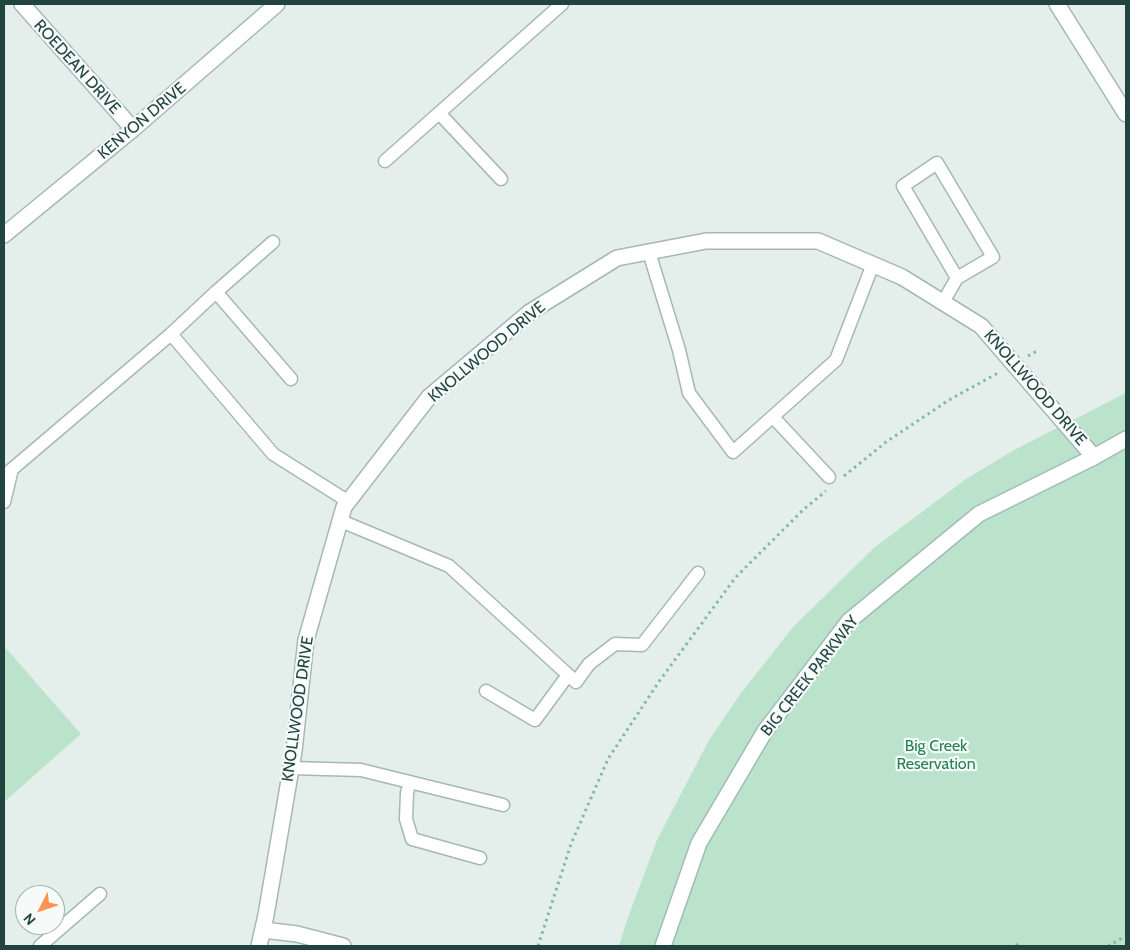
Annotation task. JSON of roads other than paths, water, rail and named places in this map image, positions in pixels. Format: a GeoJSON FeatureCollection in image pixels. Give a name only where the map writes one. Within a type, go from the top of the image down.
{"type":"FeatureCollection","features":[{"type":"Feature","properties":{"kind":"street","name":"ROEDEAN DRIVE"},"geometry":{"type":"LineString","coordinates":[[22,4],[133,129]]}},
{"type":"Feature","properties":{"kind":"street","name":"KENYON DRIVE"},"geometry":{"type":"LineString","coordinates":[[4,235],[133,129],[277,4]]}},
{"type":"Feature","properties":{"kind":"street"},"geometry":{"type":"LineString","coordinates":[[1057,4],[1126,114]]}},
{"type":"Feature","properties":{"kind":"street","name":"KNOLLWOOD DRIVE"},"geometry":{"type":"LineString","coordinates":[[259,946],[294,751],[306,640],[344,507],[429,397],[530,312],[618,258],[706,241],[818,241],[902,276],[981,326],[1094,457]]}},
{"type":"Feature","properties":{"kind":"street","name":"BIG CREEK PARKWAY"},"geometry":{"type":"LineString","coordinates":[[663,946],[699,843],[765,731],[850,621],[979,514],[1126,439]]}},
{"type":"Feature","properties":{"kind":"street"},"geometry":{"type":"LineString","coordinates":[[262,930],[297,934],[343,946]]}},
{"type":"Feature","properties":{"kind":"lane"},"geometry":{"type":"LineString","coordinates":[[385,161],[562,4]]}},
{"type":"Feature","properties":{"kind":"lane"},"geometry":{"type":"LineString","coordinates":[[439,113],[501,179]]}},
{"type":"Feature","properties":{"kind":"lane"},"geometry":{"type":"LineString","coordinates":[[944,302],[957,278],[993,257],[937,163],[903,186],[957,278]]}},
{"type":"Feature","properties":{"kind":"lane"},"geometry":{"type":"LineString","coordinates":[[4,502],[8,473],[170,334],[273,242]]}},
{"type":"Feature","properties":{"kind":"lane"},"geometry":{"type":"LineString","coordinates":[[649,252],[679,350],[689,393],[733,452],[836,360],[873,264]]}},
{"type":"Feature","properties":{"kind":"lane"},"geometry":{"type":"LineString","coordinates":[[216,292],[290,379]]}},
{"type":"Feature","properties":{"kind":"lane"},"geometry":{"type":"LineString","coordinates":[[170,334],[273,454],[349,502]]}},
{"type":"Feature","properties":{"kind":"lane"},"geometry":{"type":"LineString","coordinates":[[773,417],[835,478]]}},
{"type":"Feature","properties":{"kind":"lane"},"geometry":{"type":"LineString","coordinates":[[340,521],[450,566],[576,682],[589,664],[615,644],[642,645],[698,573]]}},
{"type":"Feature","properties":{"kind":"lane"},"geometry":{"type":"LineString","coordinates":[[486,691],[535,720],[568,675]]}},
{"type":"Feature","properties":{"kind":"lane"},"geometry":{"type":"LineString","coordinates":[[291,768],[361,770],[503,805]]}},
{"type":"Feature","properties":{"kind":"lane"},"geometry":{"type":"LineString","coordinates":[[410,782],[406,793],[406,819],[412,839],[480,858]]}},
{"type":"Feature","properties":{"kind":"lane"},"geometry":{"type":"LineString","coordinates":[[40,946],[100,894]]}},
{"type":"Feature","properties":{"kind":"park label","name":"Big Creek Reservation"},"geometry":{"type":"Point","coordinates":[936,755]}}]}
